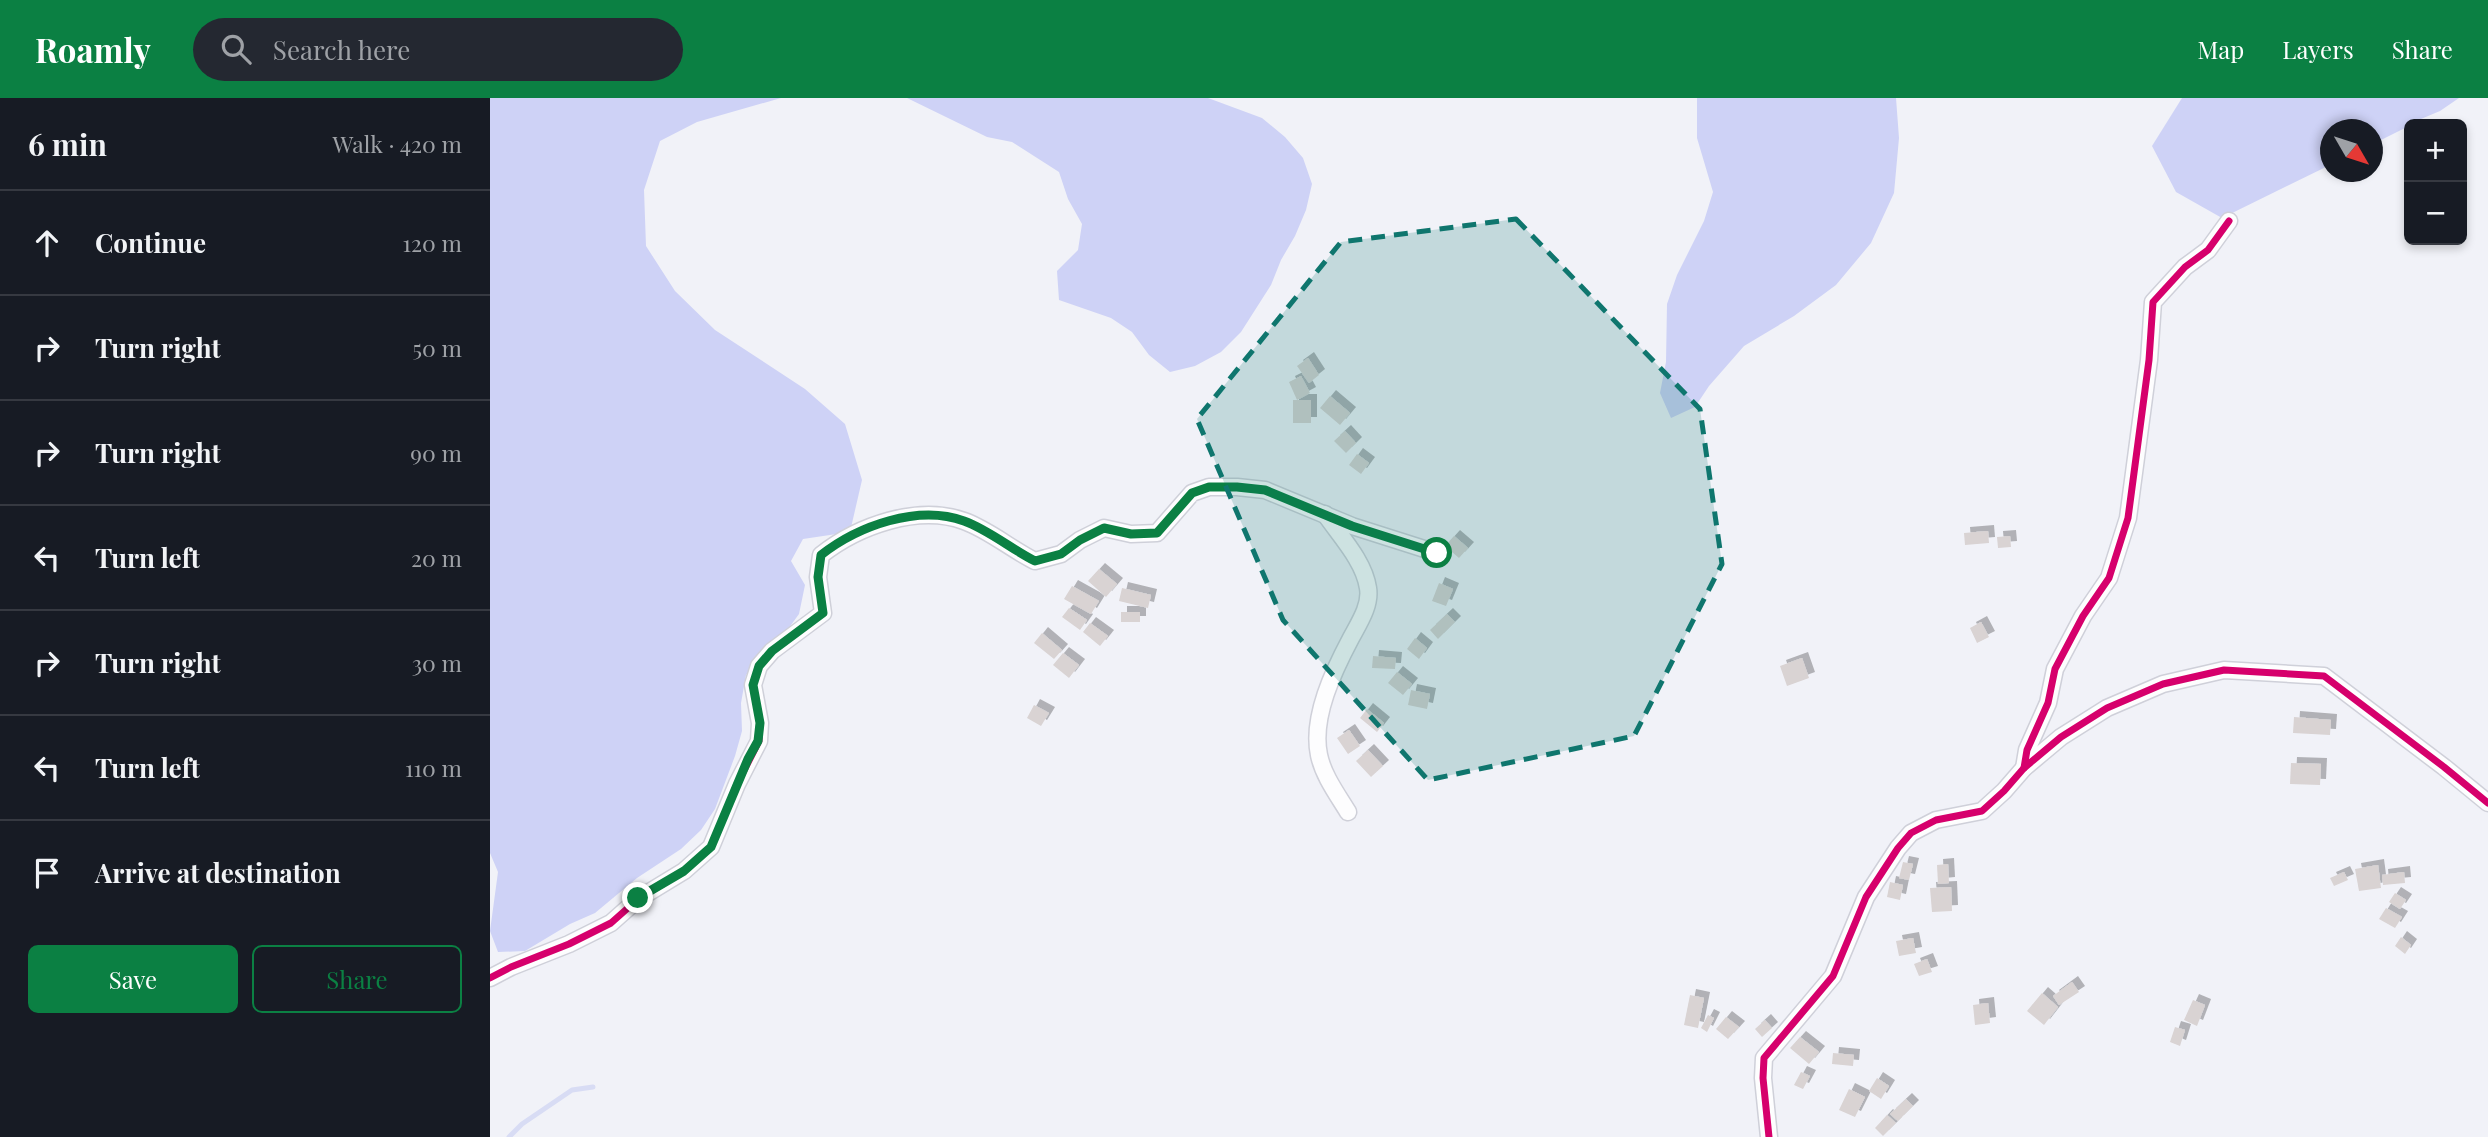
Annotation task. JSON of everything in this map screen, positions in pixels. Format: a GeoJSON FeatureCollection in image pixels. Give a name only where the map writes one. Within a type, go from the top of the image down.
{"type":"FeatureCollection","features":[{"type":"Feature","properties":{"kind":"street"},"geometry":{"type":"LineString","coordinates":[[2024,768],[2027,750],[2048,704],[2055,669],[2083,616],[2109,578],[2128,518],[2149,360],[2152,302],[2185,267],[2208,250],[2229,221]]}},
{"type":"Feature","properties":{"kind":"street"},"geometry":{"type":"LineString","coordinates":[[490,978],[611,923],[638,898],[684,871],[711,847],[758,741],[760,723],[753,685],[759,666],[772,651],[823,613],[818,577],[821,555],[841,540],[869,527],[924,513],[964,521],[1035,561],[1061,554],[1080,540],[1104,528],[1131,534],[1157,533],[1192,493],[1209,487],[1265,490],[1375,534],[1437,553]]}},
{"type":"Feature","properties":{"kind":"street"},"geometry":{"type":"LineString","coordinates":[[1325,514],[1362,568],[1369,590],[1364,615],[1329,684],[1319,719],[1318,754],[1328,779],[1348,812]]}},
{"type":"Feature","properties":{"kind":"street"},"geometry":{"type":"LineString","coordinates":[[1769,1137],[1763,1078],[1764,1058],[1833,976],[1866,897],[1898,848],[1911,833],[1936,820],[1983,811],[2024,768],[2061,737],[2107,708],[2163,684],[2224,670],[2324,676],[2488,803]]}},
{"type":"Feature","properties":{"kind":"highlighted area"},"geometry":{"type":"Polygon","coordinates":[[[1516,219],[1700,409],[1722,564],[1634,736],[1428,780],[1283,620],[1197,419],[1341,242],[1516,219]]]}},
{"type":"Feature","properties":{"kind":"shaded area"},"geometry":{"type":"Polygon","coordinates":[[[490,98],[781,98],[697,122],[660,141],[644,190],[646,246],[675,291],[715,330],[805,389],[845,424],[862,480],[850,532],[803,539],[791,561],[805,585],[799,614],[783,636],[746,675],[741,703],[742,731],[735,756],[715,809],[701,830],[681,849],[637,878],[595,913],[570,924],[525,951],[498,952],[490,931],[498,872],[490,853],[490,98]]]}},
{"type":"Feature","properties":{"kind":"shaded area"},"geometry":{"type":"Polygon","coordinates":[[[907,98],[1208,98],[1262,118],[1285,137],[1303,158],[1312,184],[1306,210],[1271,285],[1241,332],[1221,352],[1195,366],[1170,372],[1149,355],[1132,332],[1111,318],[1059,300],[1057,271],[1078,250],[1082,224],[1068,199],[1059,172],[1012,142],[987,137],[907,98]]]}},
{"type":"Feature","properties":{"kind":"shaded area"},"geometry":{"type":"Polygon","coordinates":[[[1697,98],[1896,98],[1899,138],[1894,193],[1871,243],[1836,285],[1794,316],[1744,346],[1709,386],[1695,407],[1671,418],[1660,393],[1666,362],[1667,304],[1677,275],[1704,221],[1713,192],[1697,138],[1697,98]]]}},
{"type":"Feature","properties":{"kind":"shaded area"},"geometry":{"type":"Polygon","coordinates":[[[2182,98],[2459,98],[2440,111],[2421,119],[2404,119],[2404,128],[2383,139],[2383,119],[2320,119],[2320,170],[2222,218],[2176,192],[2152,146],[2182,98]]]}},
{"type":"Feature","properties":{"kind":"building"},"geometry":{"type":"Polygon","coordinates":[[[1308,358],[1319,375],[1309,383],[1297,366],[1308,358]]]}},
{"type":"Feature","properties":{"kind":"building"},"geometry":{"type":"Polygon","coordinates":[[[1301,376],[1310,393],[1297,400],[1289,382],[1301,376]]]}},
{"type":"Feature","properties":{"kind":"building"},"geometry":{"type":"Polygon","coordinates":[[[1330,396],[1350,413],[1340,425],[1320,408],[1330,396]]]}},
{"type":"Feature","properties":{"kind":"building"},"geometry":{"type":"Polygon","coordinates":[[[1293,400],[1311,400],[1311,423],[1293,423],[1293,400]]]}},
{"type":"Feature","properties":{"kind":"building"},"geometry":{"type":"Polygon","coordinates":[[[1345,431],[1356,443],[1346,453],[1334,441],[1345,431]]]}},
{"type":"Feature","properties":{"kind":"building"},"geometry":{"type":"Polygon","coordinates":[[[1357,454],[1369,463],[1361,474],[1349,465],[1357,454]]]}},
{"type":"Feature","properties":{"kind":"building"},"geometry":{"type":"Polygon","coordinates":[[[1988,531],[1989,543],[1965,545],[1964,533],[1988,531]]]}},
{"type":"Feature","properties":{"kind":"building"},"geometry":{"type":"Polygon","coordinates":[[[1454,536],[1468,548],[1459,558],[1445,546],[1454,536]]]}},
{"type":"Feature","properties":{"kind":"building"},"geometry":{"type":"Polygon","coordinates":[[[2010,536],[2011,547],[1998,548],[1997,537],[2010,536]]]}},
{"type":"Feature","properties":{"kind":"building"},"geometry":{"type":"Polygon","coordinates":[[[1099,569],[1117,584],[1106,597],[1088,581],[1099,569]]]}},
{"type":"Feature","properties":{"kind":"building"},"geometry":{"type":"Polygon","coordinates":[[[1439,583],[1453,589],[1446,606],[1432,601],[1439,583]]]}},
{"type":"Feature","properties":{"kind":"building"},"geometry":{"type":"Polygon","coordinates":[[[1072,586],[1099,601],[1091,614],[1064,599],[1072,586]]]}},
{"type":"Feature","properties":{"kind":"building"},"geometry":{"type":"Polygon","coordinates":[[[1122,588],[1151,595],[1148,608],[1119,601],[1122,588]]]}},
{"type":"Feature","properties":{"kind":"building"},"geometry":{"type":"Polygon","coordinates":[[[1069,608],[1087,620],[1080,630],[1062,617],[1069,608]]]}},
{"type":"Feature","properties":{"kind":"building"},"geometry":{"type":"Polygon","coordinates":[[[1121,612],[1140,612],[1140,622],[1121,622],[1121,612]]]}},
{"type":"Feature","properties":{"kind":"building"},"geometry":{"type":"Polygon","coordinates":[[[1447,614],[1455,622],[1438,639],[1430,630],[1447,614]]]}},
{"type":"Feature","properties":{"kind":"building"},"geometry":{"type":"Polygon","coordinates":[[[1981,622],[1989,637],[1977,643],[1970,628],[1981,622]]]}},
{"type":"Feature","properties":{"kind":"building"},"geometry":{"type":"Polygon","coordinates":[[[1090,623],[1108,636],[1100,646],[1083,632],[1090,623]]]}},
{"type":"Feature","properties":{"kind":"building"},"geometry":{"type":"Polygon","coordinates":[[[1042,633],[1062,650],[1054,659],[1034,643],[1042,633]]]}},
{"type":"Feature","properties":{"kind":"building"},"geometry":{"type":"Polygon","coordinates":[[[1415,638],[1427,648],[1419,659],[1407,649],[1415,638]]]}},
{"type":"Feature","properties":{"kind":"building"},"geometry":{"type":"Polygon","coordinates":[[[1063,653],[1079,665],[1069,678],[1053,665],[1063,653]]]}},
{"type":"Feature","properties":{"kind":"building"},"geometry":{"type":"Polygon","coordinates":[[[1373,656],[1396,658],[1395,669],[1372,668],[1373,656]]]}},
{"type":"Feature","properties":{"kind":"building"},"geometry":{"type":"Polygon","coordinates":[[[1802,658],[1809,678],[1787,686],[1780,666],[1802,658]]]}},
{"type":"Feature","properties":{"kind":"building"},"geometry":{"type":"Polygon","coordinates":[[[1397,672],[1412,684],[1403,695],[1388,683],[1397,672]]]}},
{"type":"Feature","properties":{"kind":"building"},"geometry":{"type":"Polygon","coordinates":[[[1411,690],[1430,694],[1427,709],[1408,705],[1411,690]]]}},
{"type":"Feature","properties":{"kind":"building"},"geometry":{"type":"Polygon","coordinates":[[[1034,705],[1049,713],[1041,726],[1027,718],[1034,705]]]}},
{"type":"Feature","properties":{"kind":"building"},"geometry":{"type":"Polygon","coordinates":[[[1367,709],[1384,723],[1377,732],[1360,718],[1367,709]]]}},
{"type":"Feature","properties":{"kind":"building"},"geometry":{"type":"Polygon","coordinates":[[[2294,717],[2331,720],[2330,735],[2293,733],[2294,717]]]}},
{"type":"Feature","properties":{"kind":"building"},"geometry":{"type":"Polygon","coordinates":[[[1349,730],[1360,746],[1348,754],[1337,738],[1349,730]]]}},
{"type":"Feature","properties":{"kind":"building"},"geometry":{"type":"Polygon","coordinates":[[[1368,750],[1383,766],[1371,777],[1356,761],[1368,750]]]}},
{"type":"Feature","properties":{"kind":"building"},"geometry":{"type":"Polygon","coordinates":[[[2291,763],[2321,764],[2320,785],[2290,784],[2291,763]]]}},
{"type":"Feature","properties":{"kind":"building"},"geometry":{"type":"Polygon","coordinates":[[[1903,862],[1913,864],[1909,880],[1899,878],[1903,862]]]}},
{"type":"Feature","properties":{"kind":"building"},"geometry":{"type":"Polygon","coordinates":[[[1948,864],[1949,883],[1938,884],[1937,865],[1948,864]]]}},
{"type":"Feature","properties":{"kind":"building"},"geometry":{"type":"Polygon","coordinates":[[[2378,865],[2381,888],[2359,891],[2355,869],[2378,865]]]}},
{"type":"Feature","properties":{"kind":"building"},"geometry":{"type":"Polygon","coordinates":[[[2344,872],[2348,880],[2334,886],[2330,878],[2344,872]]]}},
{"type":"Feature","properties":{"kind":"building"},"geometry":{"type":"Polygon","coordinates":[[[2404,872],[2405,883],[2383,885],[2382,875],[2404,872]]]}},
{"type":"Feature","properties":{"kind":"building"},"geometry":{"type":"Polygon","coordinates":[[[1890,882],[1903,885],[1900,900],[1887,897],[1890,882]]]}},
{"type":"Feature","properties":{"kind":"building"},"geometry":{"type":"Polygon","coordinates":[[[1951,887],[1952,911],[1932,912],[1930,888],[1951,887]]]}},
{"type":"Feature","properties":{"kind":"building"},"geometry":{"type":"Polygon","coordinates":[[[2395,893],[2406,900],[2400,909],[2389,902],[2395,893]]]}},
{"type":"Feature","properties":{"kind":"building"},"geometry":{"type":"Polygon","coordinates":[[[2386,908],[2402,917],[2395,928],[2379,919],[2386,908]]]}},
{"type":"Feature","properties":{"kind":"building"},"geometry":{"type":"Polygon","coordinates":[[[2401,937],[2411,945],[2405,954],[2395,946],[2401,937]]]}},
{"type":"Feature","properties":{"kind":"building"},"geometry":{"type":"Polygon","coordinates":[[[1913,938],[1916,953],[1899,956],[1896,941],[1913,938]]]}},
{"type":"Feature","properties":{"kind":"building"},"geometry":{"type":"Polygon","coordinates":[[[1927,959],[1932,972],[1919,976],[1914,964],[1927,959]]]}},
{"type":"Feature","properties":{"kind":"building"},"geometry":{"type":"Polygon","coordinates":[[[2072,982],[2079,992],[2059,1005],[2053,996],[2072,982]]]}},
{"type":"Feature","properties":{"kind":"building"},"geometry":{"type":"Polygon","coordinates":[[[2042,993],[2058,1007],[2044,1025],[2027,1011],[2042,993]]]}},
{"type":"Feature","properties":{"kind":"building"},"geometry":{"type":"Polygon","coordinates":[[[1690,995],[1704,998],[1698,1028],[1684,1025],[1690,995]]]}},
{"type":"Feature","properties":{"kind":"building"},"geometry":{"type":"Polygon","coordinates":[[[2193,1000],[2205,1005],[2197,1026],[2184,1020],[2193,1000]]]}},
{"type":"Feature","properties":{"kind":"building"},"geometry":{"type":"Polygon","coordinates":[[[1988,1003],[1990,1023],[1975,1025],[1973,1005],[1988,1003]]]}},
{"type":"Feature","properties":{"kind":"building"},"geometry":{"type":"Polygon","coordinates":[[[1708,1015],[1714,1018],[1707,1032],[1701,1028],[1708,1015]]]}},
{"type":"Feature","properties":{"kind":"building"},"geometry":{"type":"Polygon","coordinates":[[[1726,1017],[1739,1027],[1728,1039],[1716,1029],[1726,1017]]]}},
{"type":"Feature","properties":{"kind":"building"},"geometry":{"type":"Polygon","coordinates":[[[1765,1020],[1772,1028],[1762,1037],[1755,1029],[1765,1020]]]}},
{"type":"Feature","properties":{"kind":"building"},"geometry":{"type":"Polygon","coordinates":[[[2175,1027],[2185,1030],[2180,1046],[2170,1042],[2175,1027]]]}},
{"type":"Feature","properties":{"kind":"building"},"geometry":{"type":"Polygon","coordinates":[[[1800,1037],[1819,1052],[1809,1064],[1790,1048],[1800,1037]]]}},
{"type":"Feature","properties":{"kind":"building"},"geometry":{"type":"Polygon","coordinates":[[[1833,1053],[1854,1055],[1853,1066],[1832,1064],[1833,1053]]]}},
{"type":"Feature","properties":{"kind":"building"},"geometry":{"type":"Polygon","coordinates":[[[1801,1072],[1810,1076],[1803,1089],[1794,1085],[1801,1072]]]}},
{"type":"Feature","properties":{"kind":"building"},"geometry":{"type":"Polygon","coordinates":[[[1877,1078],[1889,1086],[1881,1099],[1869,1091],[1877,1078]]]}},
{"type":"Feature","properties":{"kind":"building"},"geometry":{"type":"Polygon","coordinates":[[[1849,1089],[1865,1097],[1855,1117],[1839,1110],[1849,1089]]]}},
{"type":"Feature","properties":{"kind":"building"},"geometry":{"type":"Polygon","coordinates":[[[1906,1099],[1913,1106],[1898,1121],[1890,1114],[1906,1099]]]}},
{"type":"Feature","properties":{"kind":"building"},"geometry":{"type":"Polygon","coordinates":[[[1887,1115],[1896,1123],[1883,1136],[1875,1128],[1887,1115]]]}},
{"type":"Feature","properties":{"kind":"waterway"},"geometry":{"type":"LineString","coordinates":[[509,1137],[522,1124],[572,1090],[593,1087]]}},
{"type":"Feature","properties":{"kind":"cycle path"},"geometry":{"type":"LineString","coordinates":[[2024,768],[2027,750],[2048,703],[2055,669],[2083,616],[2109,578],[2128,518],[2149,360],[2153,302],[2185,267],[2208,250],[2229,221]]}},
{"type":"Feature","properties":{"kind":"cycle path"},"geometry":{"type":"LineString","coordinates":[[490,978],[611,923],[638,899],[684,871],[711,847],[737,784],[759,741],[760,723],[753,685],[759,666],[772,651],[823,613],[818,577],[821,555],[852,535],[870,527],[908,517],[946,516],[991,534],[1035,561],[1061,554],[1080,540],[1104,528],[1131,534],[1157,533],[1192,493],[1209,487],[1237,487],[1265,490],[1352,526],[1437,553]]}},
{"type":"Feature","properties":{"kind":"cycle path"},"geometry":{"type":"LineString","coordinates":[[1769,1137],[1763,1078],[1764,1058],[1833,976],[1866,897],[1898,848],[1911,833],[1936,820],[1982,811],[2024,768],[2061,737],[2107,708],[2163,684],[2224,670],[2324,676],[2488,803]]}},
{"type":"Feature","properties":{"kind":"route"},"geometry":{"type":"LineString","coordinates":[[638,898],[684,871],[711,847],[758,741],[760,723],[753,685],[759,666],[772,651],[823,613],[818,577],[821,555],[841,540],[869,527],[924,513],[964,521],[1035,561],[1061,554],[1080,540],[1104,528],[1131,534],[1157,533],[1192,493],[1209,487],[1237,487],[1265,490],[1352,526],[1437,553]]}}]}
